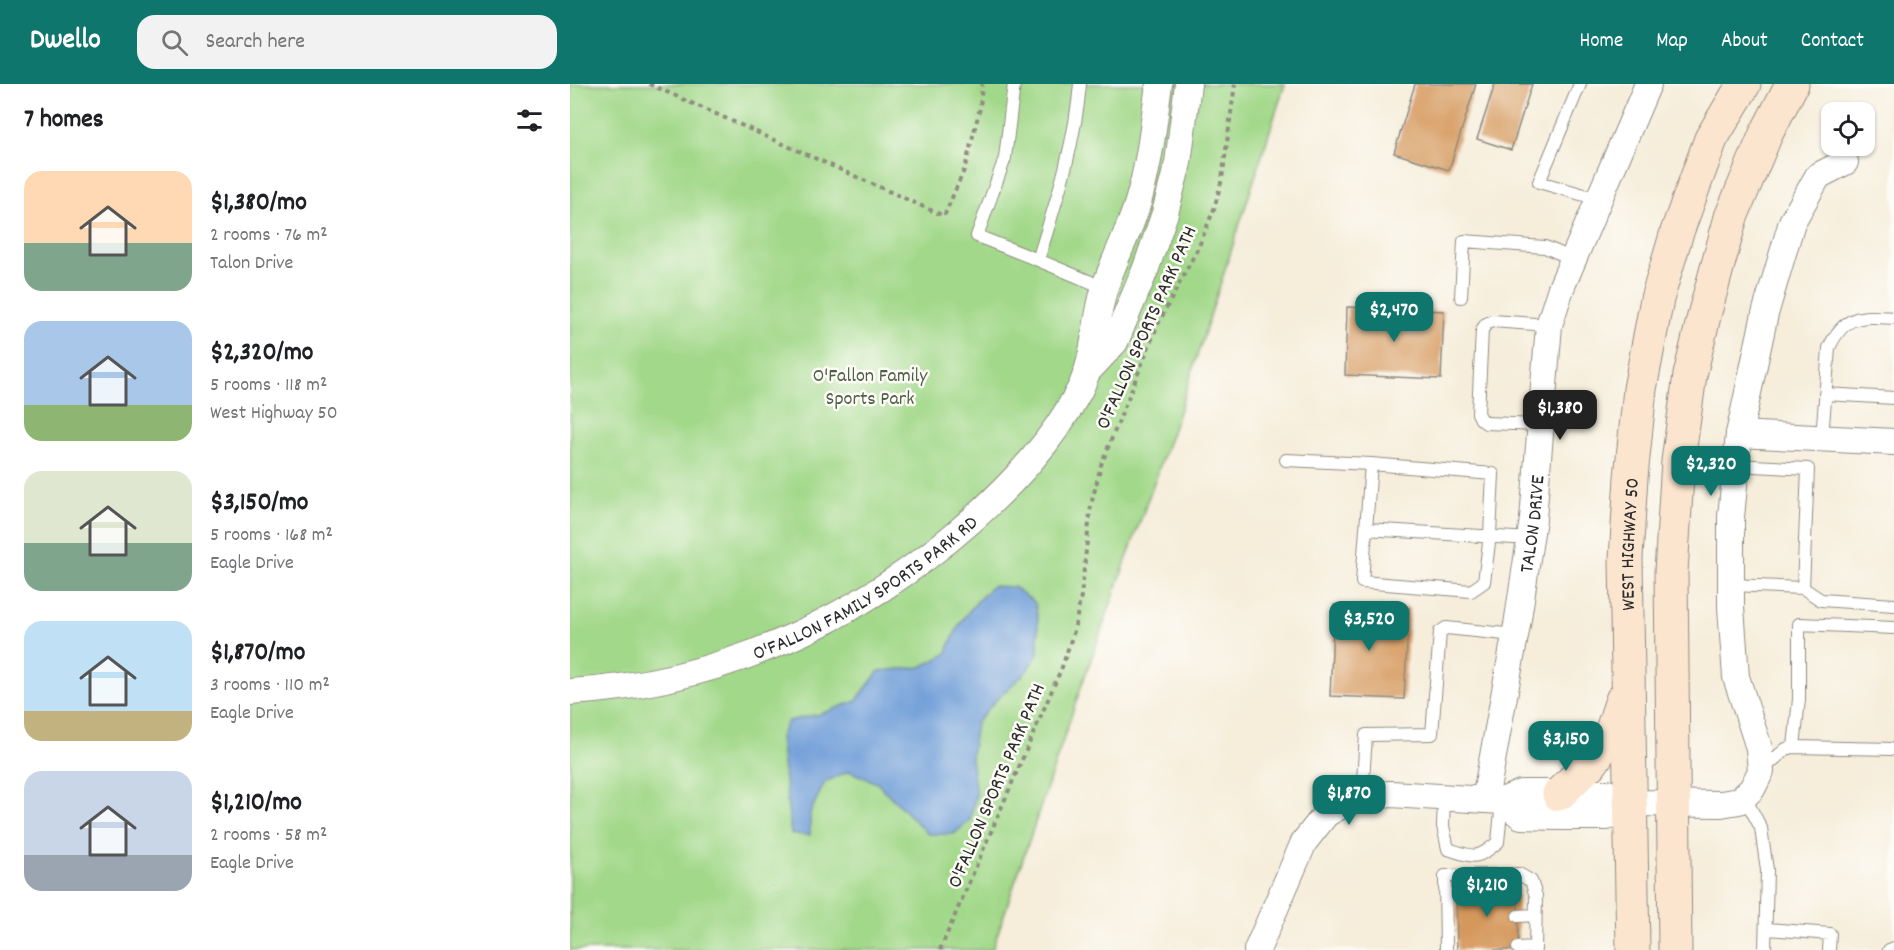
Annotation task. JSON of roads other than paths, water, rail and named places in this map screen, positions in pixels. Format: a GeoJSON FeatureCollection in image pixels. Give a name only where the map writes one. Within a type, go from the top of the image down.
{"type":"FeatureCollection","features":[{"type":"Feature","properties":{"kind":"main road"},"geometry":{"type":"LineString","coordinates":[[1711,139],[1720,84]]}},
{"type":"Feature","properties":{"kind":"main road","name":"WEST HIGHWAY 50"},"geometry":{"type":"LineString","coordinates":[[1633,950],[1626,559],[1640,389],[1657,299],[1677,232],[1711,139],[1744,84]]}},
{"type":"Feature","properties":{"kind":"main road"},"geometry":{"type":"LineString","coordinates":[[1675,950],[1671,572],[1678,460],[1690,375],[1731,217],[1766,134],[1792,84]]}},
{"type":"Feature","properties":{"kind":"main road"},"geometry":{"type":"LineString","coordinates":[[1559,794],[1593,761],[1611,733],[1628,684]]}},
{"type":"Feature","properties":{"kind":"street","name":"O'FALLON FAMILY SPORTS PARK RD"},"geometry":{"type":"LineString","coordinates":[[570,692],[602,690],[702,671],[755,654],[796,637],[857,605],[902,576],[947,542],[1018,476],[1053,433],[1078,393],[1088,371],[1105,288],[1140,196],[1151,144],[1159,84]]}},
{"type":"Feature","properties":{"kind":"street","name":"O'FALLON FAMILY SPORTS PARK RD"},"geometry":{"type":"LineString","coordinates":[[1088,371],[1115,342],[1166,213],[1178,163],[1188,84]]}},
{"type":"Feature","properties":{"kind":"street","name":"TALON DRIVE"},"geometry":{"type":"LineString","coordinates":[[1493,801],[1530,538],[1549,325],[1561,288],[1648,84]]}},
{"type":"Feature","properties":{"kind":"street"},"geometry":{"type":"LineString","coordinates":[[1257,950],[1304,842],[1326,814],[1362,796],[1391,794],[1493,801],[1521,793],[1607,794],[1630,803],[1721,804],[1739,801],[1752,789],[1761,771],[1760,748],[1736,677],[1731,585],[1731,517],[1739,434],[1765,314],[1792,222],[1818,176],[1845,162]]}},
{"type":"Feature","properties":{"kind":"street"},"geometry":{"type":"LineString","coordinates":[[1739,434],[1894,442]]}},
{"type":"Feature","properties":{"kind":"street"},"geometry":{"type":"LineString","coordinates":[[1493,801],[1521,816],[1539,817],[1607,817],[1630,803]]}},
{"type":"Feature","properties":{"kind":"lane"},"geometry":{"type":"LineString","coordinates":[[1014,84],[1005,158],[977,236],[1105,288]]}},
{"type":"Feature","properties":{"kind":"lane"},"geometry":{"type":"LineString","coordinates":[[1038,260],[1066,169],[1077,116],[1080,84]]}},
{"type":"Feature","properties":{"kind":"lane"},"geometry":{"type":"LineString","coordinates":[[1580,84],[1539,182],[1598,199]]}},
{"type":"Feature","properties":{"kind":"lane"},"geometry":{"type":"LineString","coordinates":[[1461,297],[1464,242],[1545,247],[1573,259]]}},
{"type":"Feature","properties":{"kind":"lane"},"geometry":{"type":"LineString","coordinates":[[1822,438],[1829,348],[1840,329],[1848,321],[1858,317],[1894,318]]}},
{"type":"Feature","properties":{"kind":"lane"},"geometry":{"type":"LineString","coordinates":[[1540,425],[1486,423],[1481,419],[1478,413],[1482,330],[1492,321],[1549,325]]}},
{"type":"Feature","properties":{"kind":"lane"},"geometry":{"type":"LineString","coordinates":[[1825,394],[1894,398]]}},
{"type":"Feature","properties":{"kind":"lane"},"geometry":{"type":"LineString","coordinates":[[1286,460],[1371,464],[1493,474],[1490,535],[1484,582],[1471,591],[1362,582],[1371,464]]}},
{"type":"Feature","properties":{"kind":"lane"},"geometry":{"type":"LineString","coordinates":[[1736,465],[1808,469],[1803,588]]}},
{"type":"Feature","properties":{"kind":"lane"},"geometry":{"type":"LineString","coordinates":[[1366,529],[1530,538]]}},
{"type":"Feature","properties":{"kind":"lane"},"geometry":{"type":"LineString","coordinates":[[1731,585],[1803,588],[1821,600],[1894,605]]}},
{"type":"Feature","properties":{"kind":"lane"},"geometry":{"type":"LineString","coordinates":[[1794,747],[1799,699],[1799,624],[1894,628]]}},
{"type":"Feature","properties":{"kind":"lane"},"geometry":{"type":"LineString","coordinates":[[1362,796],[1366,735],[1432,734],[1442,629],[1515,635]]}},
{"type":"Feature","properties":{"kind":"lane"},"geometry":{"type":"LineString","coordinates":[[1761,771],[1786,749],[1794,747],[1894,749]]}},
{"type":"Feature","properties":{"kind":"lane"},"geometry":{"type":"LineString","coordinates":[[1744,796],[1761,828],[1767,870],[1765,950]]}},
{"type":"Feature","properties":{"kind":"lane"},"geometry":{"type":"LineString","coordinates":[[1444,797],[1443,826],[1448,849],[1470,856],[1483,855],[1498,842],[1493,801]]}},
{"type":"Feature","properties":{"kind":"lane"},"geometry":{"type":"LineString","coordinates":[[1470,856],[1471,875]]}},
{"type":"Feature","properties":{"kind":"lane"},"geometry":{"type":"LineString","coordinates":[[1450,950],[1451,918],[1445,876],[1471,875],[1519,874],[1531,881],[1536,896],[1535,949],[1518,948]]}},
{"type":"Feature","properties":{"kind":"lane"},"geometry":{"type":"LineString","coordinates":[[1518,916],[1535,915]]}},
{"type":"Feature","properties":{"kind":"lane"},"geometry":{"type":"LineString","coordinates":[[1767,929],[1830,934],[1829,950]]}},
{"type":"Feature","properties":{"kind":"lane"},"geometry":{"type":"LineString","coordinates":[[1889,950],[1894,948]]}},
{"type":"Feature","properties":{"kind":"water"},"geometry":{"type":"Polygon","coordinates":[[[992,586],[1014,587],[1035,603],[1038,620],[1038,654],[1026,672],[995,701],[976,723],[971,758],[976,794],[970,820],[954,834],[928,834],[877,783],[849,771],[825,782],[810,813],[810,835],[791,834],[780,737],[788,721],[820,714],[856,701],[879,671],[921,667],[946,654],[964,617],[992,586]]]}},
{"type":"Feature","properties":{"kind":"park label","name":"O'Fallon Family Sports Park"},"geometry":{"type":"Point","coordinates":[870,386]}}]}
